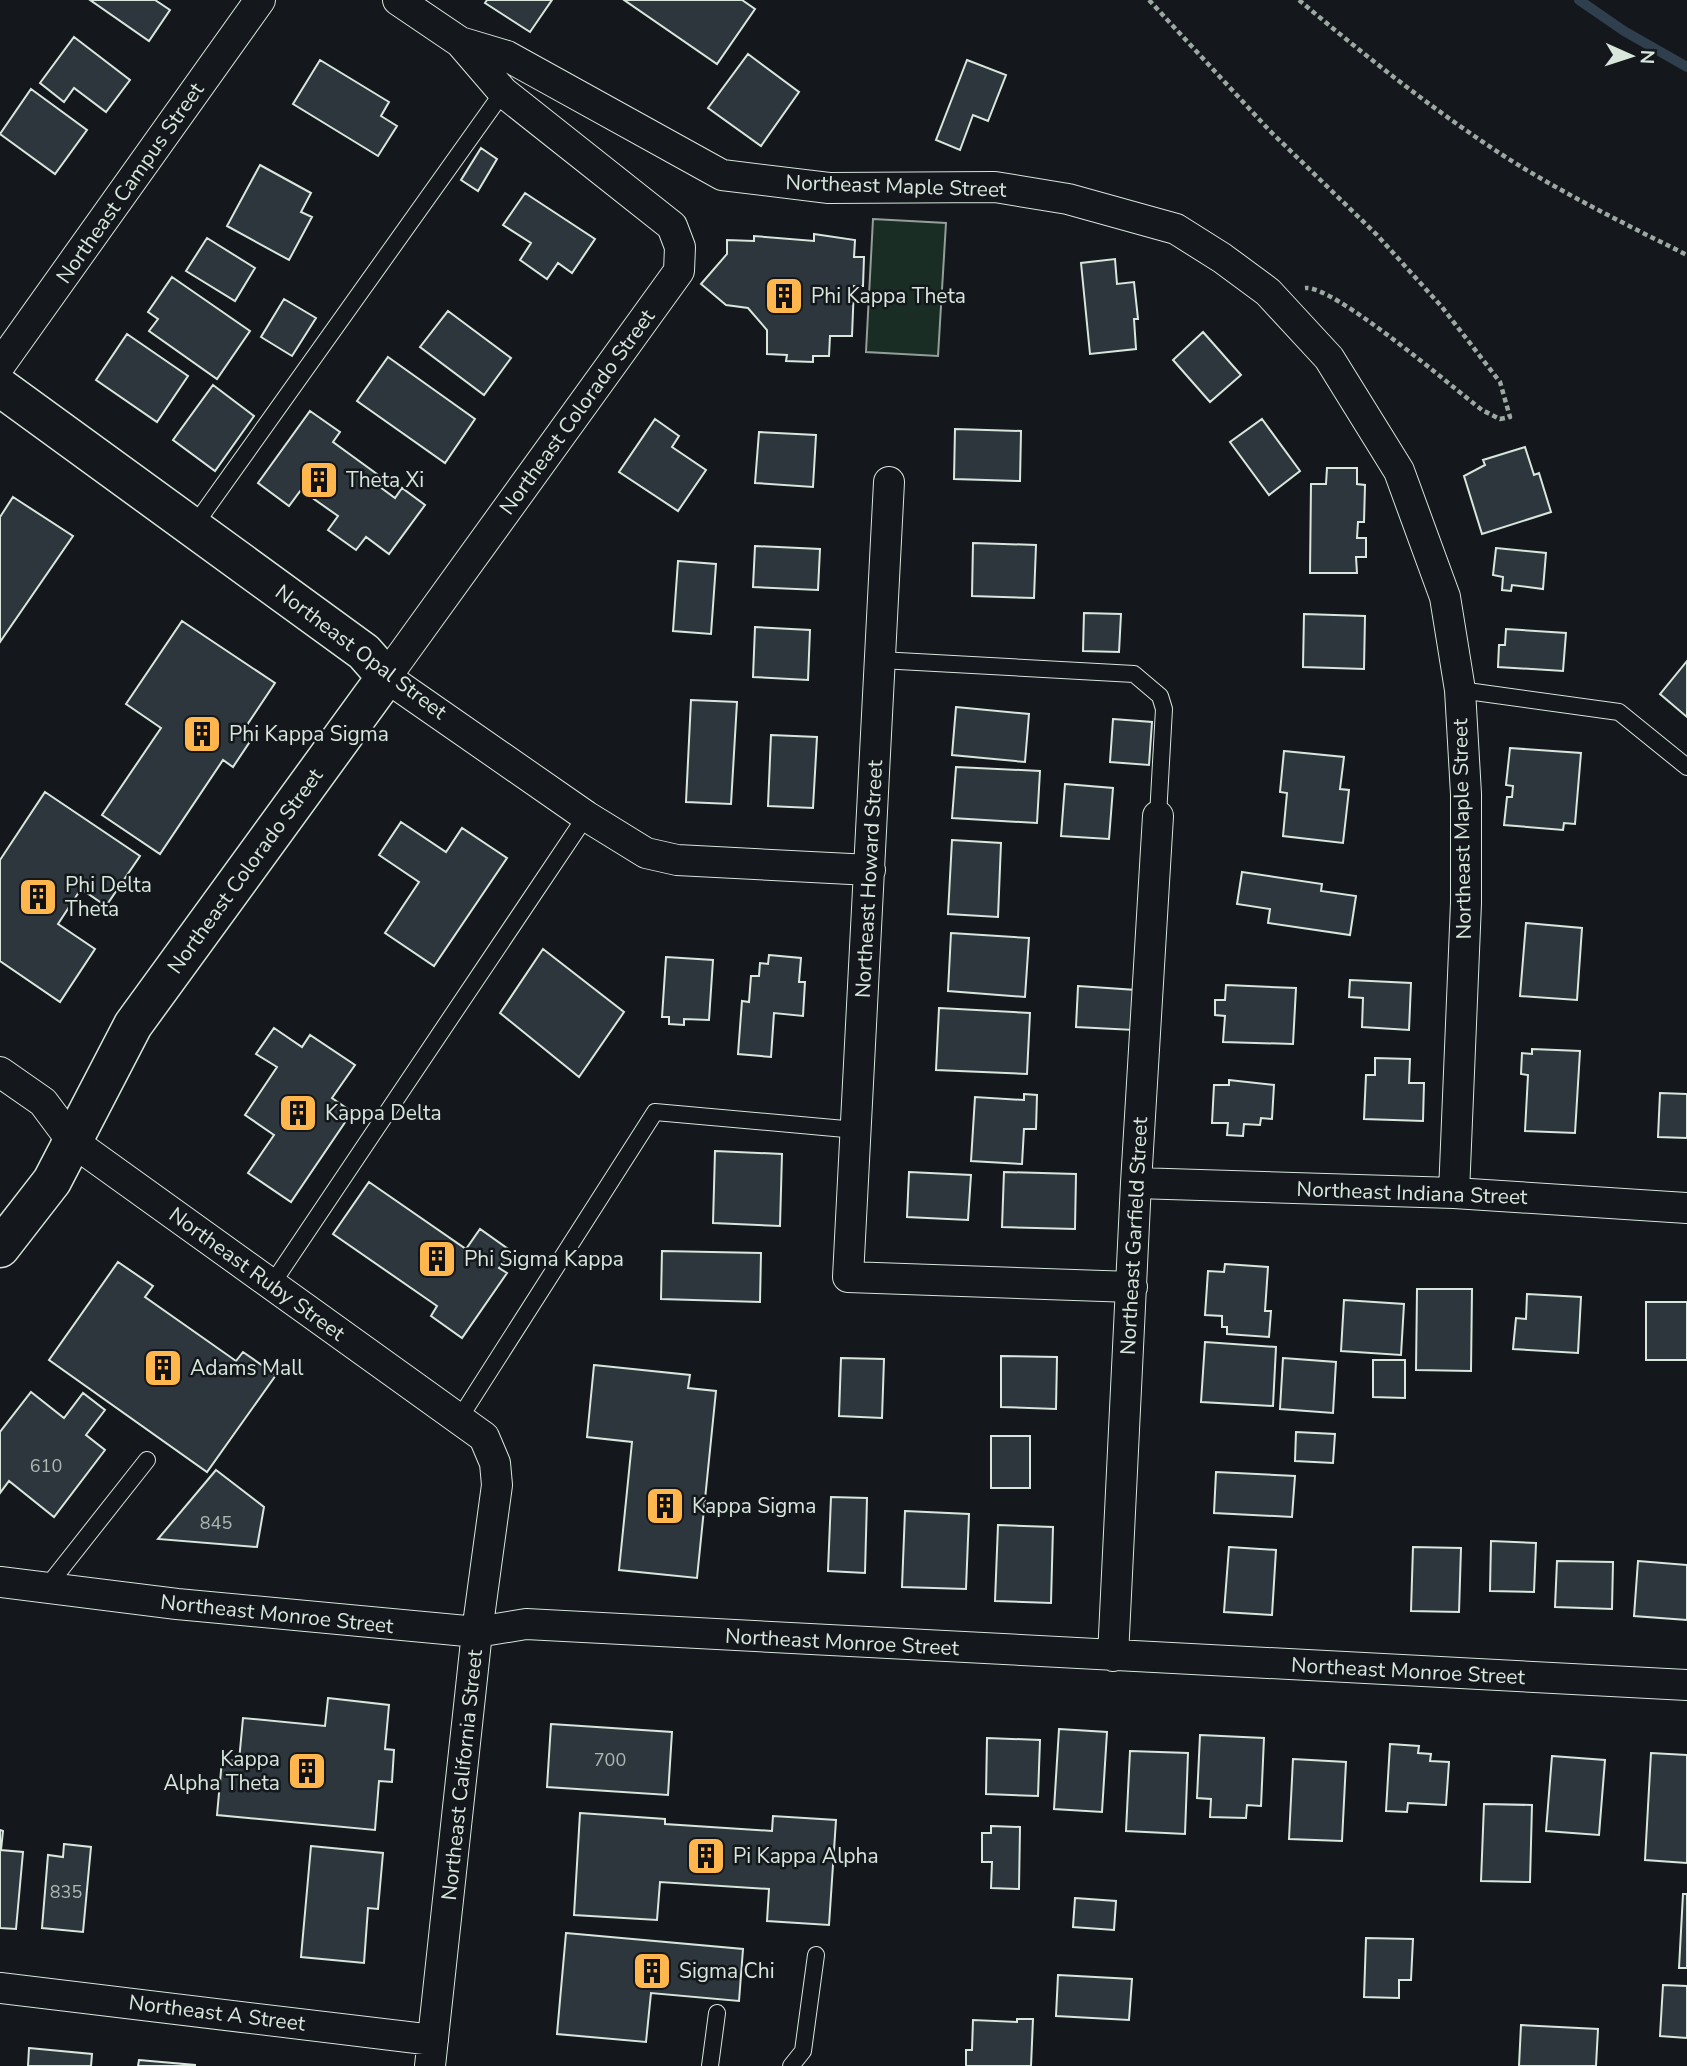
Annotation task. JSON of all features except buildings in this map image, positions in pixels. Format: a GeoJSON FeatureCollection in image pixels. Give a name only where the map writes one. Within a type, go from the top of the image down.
{"type":"FeatureCollection","features":[{"type":"Feature","properties":{"kind":"street","name":"Northeast Campus Street"},"geometry":{"type":"LineString","coordinates":[[0,365],[260,0]]}},
{"type":"Feature","properties":{"kind":"street","name":"Northeast Maple Street"},"geometry":{"type":"LineString","coordinates":[[398,0],[460,42],[503,92],[672,226]]}},
{"type":"Feature","properties":{"kind":"street","name":"Northeast Maple Street"},"geometry":{"type":"LineString","coordinates":[[460,42],[507,56],[722,175],[829,188],[995,187],[1068,199],[1176,229],[1268,292],[1329,358],[1399,471],[1445,597],[1460,690],[1466,794],[1466,903],[1454,1194]]}},
{"type":"Feature","properties":{"kind":"street","name":"Northeast Colorado Street"},"geometry":{"type":"LineString","coordinates":[[0,1248],[52,1181],[133,1025],[679,271],[680,247],[672,226]]}},
{"type":"Feature","properties":{"kind":"street","name":"Northeast Opal Street"},"geometry":{"type":"LineString","coordinates":[[0,387],[194,526],[363,652],[386,677],[586,816],[646,853],[677,860],[870,870]]}},
{"type":"Feature","properties":{"kind":"street","name":"Northeast Howard Street"},"geometry":{"type":"LineString","coordinates":[[889,482],[848,1277],[1132,1287]]}},
{"type":"Feature","properties":{"kind":"street","name":"Northeast Garfield Street"},"geometry":{"type":"LineString","coordinates":[[1113,1656],[1136,1183],[1158,816]]}},
{"type":"Feature","properties":{"kind":"street","name":"Northeast Ruby Street"},"geometry":{"type":"LineString","coordinates":[[0,1072],[43,1102],[72,1141],[484,1437],[495,1463],[497,1485]]}},
{"type":"Feature","properties":{"kind":"street","name":"Northeast Indiana Street"},"geometry":{"type":"LineString","coordinates":[[1136,1183],[1454,1194],[1687,1208]]}},
{"type":"Feature","properties":{"kind":"street","name":"Northeast California Street"},"geometry":{"type":"LineString","coordinates":[[432,2053],[477,1632],[497,1485]]}},
{"type":"Feature","properties":{"kind":"street","name":"Northeast Monroe Street"},"geometry":{"type":"LineString","coordinates":[[0,1582],[394,1626],[477,1632],[526,1624],[1687,1685]]}},
{"type":"Feature","properties":{"kind":"street","name":"Northeast A Street"},"geometry":{"type":"LineString","coordinates":[[0,1988],[432,2053]]}},
{"type":"Feature","properties":{"kind":"lane"},"geometry":{"type":"LineString","coordinates":[[194,526],[503,92]]}},
{"type":"Feature","properties":{"kind":"lane"},"geometry":{"type":"LineString","coordinates":[[880,660],[1134,674],[1160,696],[1164,709],[1158,816]]}},
{"type":"Feature","properties":{"kind":"lane"},"geometry":{"type":"LineString","coordinates":[[1460,690],[1619,712],[1687,767]]}},
{"type":"Feature","properties":{"kind":"lane"},"geometry":{"type":"LineString","coordinates":[[272,1284],[586,816]]}},
{"type":"Feature","properties":{"kind":"lane"},"geometry":{"type":"LineString","coordinates":[[459,1419],[655,1112],[856,1130]]}},
{"type":"Feature","properties":{"kind":"lane"},"geometry":{"type":"LineString","coordinates":[[46,1588],[147,1460]]}},
{"type":"Feature","properties":{"kind":"lane"},"geometry":{"type":"LineString","coordinates":[[791,2066],[803,2051],[816,1955]]}},
{"type":"Feature","properties":{"kind":"lane"},"geometry":{"type":"LineString","coordinates":[[710,2066],[717,2012]]}},
{"type":"Feature","properties":{"kind":"path"},"geometry":{"type":"LineString","coordinates":[[1149,0],[1269,130],[1377,235],[1442,307],[1500,382],[1510,417],[1500,419],[1482,410],[1344,303],[1313,287],[1268,292]]}},
{"type":"Feature","properties":{"kind":"path"},"geometry":{"type":"LineString","coordinates":[[1299,0],[1372,59],[1503,155],[1600,212],[1687,255]]}},
{"type":"Feature","properties":{"kind":"green space"},"geometry":{"type":"Polygon","coordinates":[[[873,219],[946,223],[938,356],[866,352],[873,219]]]}},
{"type":"Feature","properties":{"kind":"waterway"},"geometry":{"type":"LineString","coordinates":[[1579,0],[1624,31],[1687,67]]}},
{"type":"Feature","properties":{"kind":"place","name":"Phi Kappa Theta"},"geometry":{"type":"Point","coordinates":[784,296]}},
{"type":"Feature","properties":{"kind":"place","name":"Theta Xi"},"geometry":{"type":"Point","coordinates":[319,480]}},
{"type":"Feature","properties":{"kind":"place","name":"Phi Kappa Sigma"},"geometry":{"type":"Point","coordinates":[202,734]}},
{"type":"Feature","properties":{"kind":"place","name":"Phi Delta Theta"},"geometry":{"type":"Point","coordinates":[38,897]}},
{"type":"Feature","properties":{"kind":"place","name":"Kappa Delta"},"geometry":{"type":"Point","coordinates":[298,1113]}},
{"type":"Feature","properties":{"kind":"place","name":"Phi Sigma Kappa"},"geometry":{"type":"Point","coordinates":[437,1259]}},
{"type":"Feature","properties":{"kind":"place","name":"Adams Mall"},"geometry":{"type":"Point","coordinates":[163,1368]}},
{"type":"Feature","properties":{"kind":"place","name":"Kappa Sigma"},"geometry":{"type":"Point","coordinates":[665,1506]}},
{"type":"Feature","properties":{"kind":"place","name":"Kappa Alpha Theta"},"geometry":{"type":"Point","coordinates":[307,1771]}},
{"type":"Feature","properties":{"kind":"place","name":"Pi Kappa Alpha"},"geometry":{"type":"Point","coordinates":[706,1856]}},
{"type":"Feature","properties":{"kind":"place","name":"Sigma Chi"},"geometry":{"type":"Point","coordinates":[652,1971]}}]}
